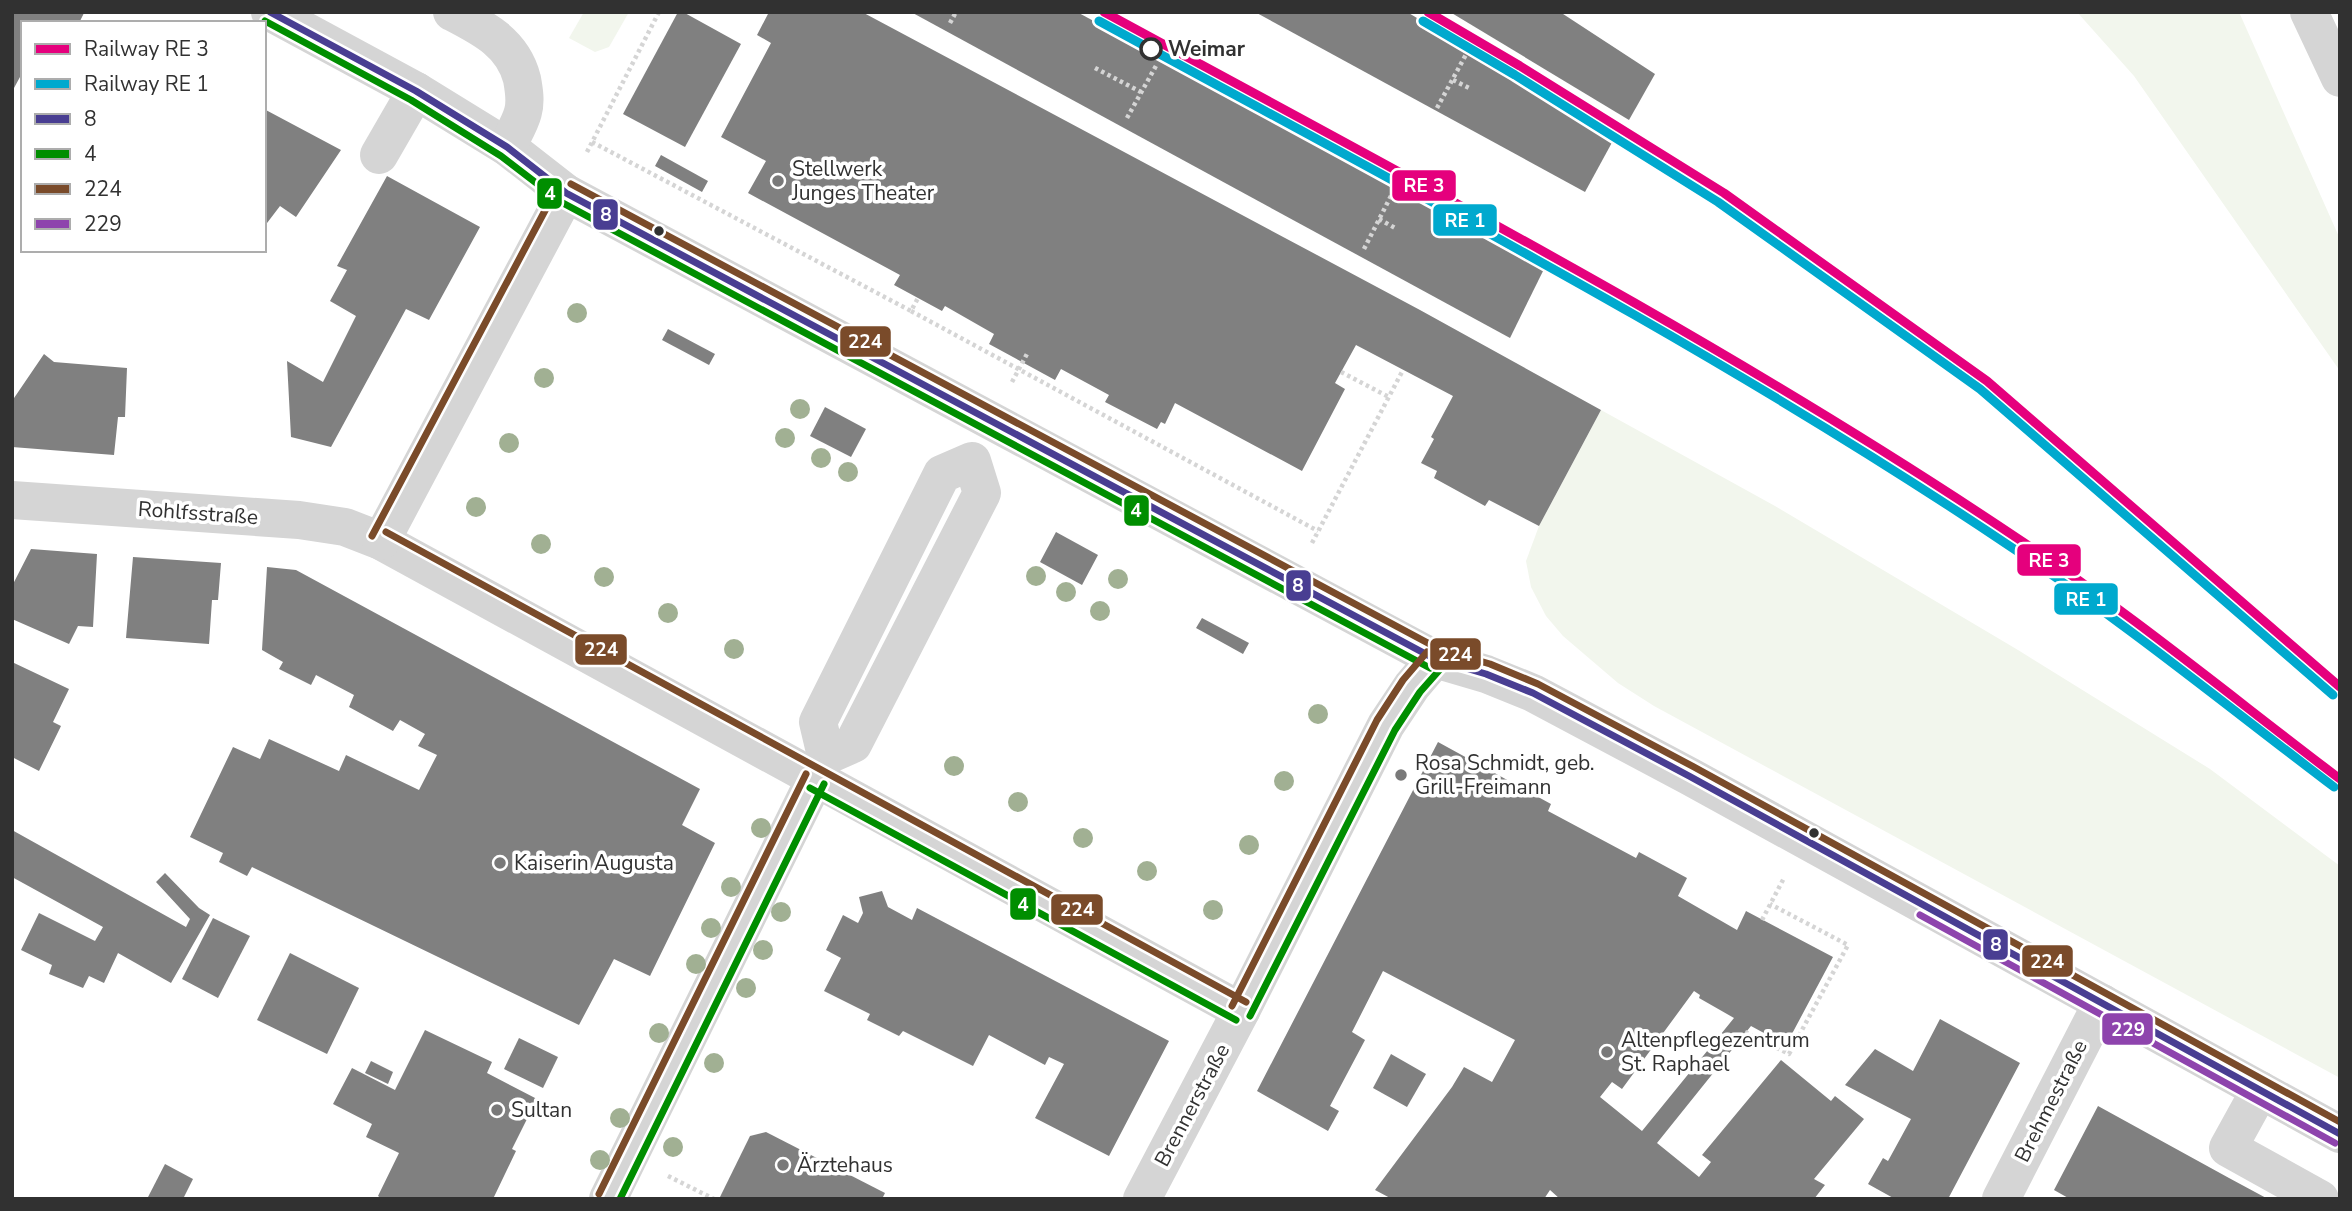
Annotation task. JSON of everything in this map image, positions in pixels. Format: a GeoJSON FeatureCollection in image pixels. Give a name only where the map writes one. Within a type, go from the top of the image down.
{"type":"FeatureCollection","features":[{"type":"Feature","properties":{"kind":"street"},"geometry":{"type":"LineString","coordinates":[[270,12],[416,91],[507,147],[566,193],[1435,660],[1486,674],[1532,693],[1689,776],[2340,1134]]}},
{"type":"Feature","properties":{"kind":"street"},"geometry":{"type":"LineString","coordinates":[[452,12],[491,34],[510,50],[520,72],[525,93],[523,112],[507,147]]}},
{"type":"Feature","properties":{"kind":"street"},"geometry":{"type":"LineString","coordinates":[[2309,12],[2340,78]]}},
{"type":"Feature","properties":{"kind":"street"},"geometry":{"type":"LineString","coordinates":[[379,155],[416,91]]}},
{"type":"Feature","properties":{"kind":"street"},"geometry":{"type":"LineString","coordinates":[[381,541],[566,193]]}},
{"type":"Feature","properties":{"kind":"street"},"geometry":{"type":"LineString","coordinates":[[972,461],[982,493],[853,744],[826,755],[818,722],[942,474],[972,461]]}},
{"type":"Feature","properties":{"kind":"street","name":"Rohlfsstraße"},"geometry":{"type":"LineString","coordinates":[[12,499],[299,520],[345,527],[381,541],[1241,1011]]}},
{"type":"Feature","properties":{"kind":"street","name":"Brennerstraße"},"geometry":{"type":"LineString","coordinates":[[1142,1199],[1386,725],[1412,686],[1435,660]]}},
{"type":"Feature","properties":{"kind":"street"},"geometry":{"type":"LineString","coordinates":[[608,1199],[815,779]]}},
{"type":"Feature","properties":{"kind":"street","name":"Brehmestraße"},"geometry":{"type":"LineString","coordinates":[[2001,1199],[2102,1003]]}},
{"type":"Feature","properties":{"kind":"street"},"geometry":{"type":"LineString","coordinates":[[2259,1090],[2228,1148],[2320,1199]]}},
{"type":"Feature","properties":{"kind":"path"},"geometry":{"type":"LineString","coordinates":[[566,193],[659,12]]}},
{"type":"Feature","properties":{"kind":"path"},"geometry":{"type":"LineString","coordinates":[[950,23],[956,12]]}},
{"type":"Feature","properties":{"kind":"path"},"geometry":{"type":"LineString","coordinates":[[1437,108],[1469,49]]}},
{"type":"Feature","properties":{"kind":"path"},"geometry":{"type":"LineString","coordinates":[[1127,118],[1157,64]]}},
{"type":"Feature","properties":{"kind":"path"},"geometry":{"type":"LineString","coordinates":[[1095,68],[1141,92]]}},
{"type":"Feature","properties":{"kind":"path"},"geometry":{"type":"LineString","coordinates":[[1453,79],[1469,88]]}},
{"type":"Feature","properties":{"kind":"path"},"geometry":{"type":"LineString","coordinates":[[592,142],[1318,531]]}},
{"type":"Feature","properties":{"kind":"path"},"geometry":{"type":"LineString","coordinates":[[1364,249],[1395,188]]}},
{"type":"Feature","properties":{"kind":"path"},"geometry":{"type":"LineString","coordinates":[[677,200],[683,190]]}},
{"type":"Feature","properties":{"kind":"path"},"geometry":{"type":"LineString","coordinates":[[1379,219],[1395,228]]}},
{"type":"Feature","properties":{"kind":"path"},"geometry":{"type":"LineString","coordinates":[[876,306],[882,296]]}},
{"type":"Feature","properties":{"kind":"path"},"geometry":{"type":"LineString","coordinates":[[911,311],[918,298]]}},
{"type":"Feature","properties":{"kind":"path"},"geometry":{"type":"LineString","coordinates":[[1290,584],[1403,370]]}},
{"type":"Feature","properties":{"kind":"path"},"geometry":{"type":"LineString","coordinates":[[1341,372],[1389,397]]}},
{"type":"Feature","properties":{"kind":"path"},"geometry":{"type":"LineString","coordinates":[[1762,920],[1781,884]]}},
{"type":"Feature","properties":{"kind":"path"},"geometry":{"type":"LineString","coordinates":[[1745,1032],[1789,1054],[1848,945],[1770,904]]}},
{"type":"Feature","properties":{"kind":"shaded area"},"geometry":{"type":"Polygon","coordinates":[[[584,12],[629,12],[609,47],[595,52],[569,38],[584,12]]]}},
{"type":"Feature","properties":{"kind":"shaded area"},"geometry":{"type":"Polygon","coordinates":[[[2077,12],[2239,12],[2340,239],[2340,371],[2134,76],[2077,12]]]}},
{"type":"Feature","properties":{"kind":"shaded area"},"geometry":{"type":"Polygon","coordinates":[[[1601,410],[1775,506],[2018,650],[2210,769],[2340,866],[2340,1078],[1654,706],[1618,683],[1563,636],[1546,616],[1531,587],[1526,561],[1539,526],[1601,410]]]}},
{"type":"Feature","properties":{"kind":"building"},"geometry":{"type":"Polygon","coordinates":[[[12,12],[84,13],[80,21],[21,21],[21,77],[14,88],[12,12]]]}},
{"type":"Feature","properties":{"kind":"building"},"geometry":{"type":"Polygon","coordinates":[[[678,12],[683,12],[741,44],[685,147],[623,114],[678,12]]]}},
{"type":"Feature","properties":{"kind":"building"},"geometry":{"type":"Polygon","coordinates":[[[769,12],[862,12],[1420,310],[1601,410],[1539,526],[1489,500],[1485,506],[1434,478],[1437,471],[1421,463],[1434,439],[1431,437],[1453,396],[1356,345],[1335,383],[1345,389],[1302,471],[1175,403],[1165,424],[1161,422],[1157,429],[1105,402],[1109,395],[1061,369],[1055,380],[989,344],[994,334],[945,306],[942,311],[894,285],[900,275],[748,193],[766,161],[721,137],[771,43],[757,35],[769,12]]]}},
{"type":"Feature","properties":{"kind":"building"},"geometry":{"type":"Polygon","coordinates":[[[911,12],[1077,12],[1546,265],[1510,338],[911,12]]]}},
{"type":"Feature","properties":{"kind":"building"},"geometry":{"type":"Polygon","coordinates":[[[1255,12],[1407,12],[1615,137],[1585,192],[1255,12]]]}},
{"type":"Feature","properties":{"kind":"building"},"geometry":{"type":"Polygon","coordinates":[[[1450,12],[1560,12],[1655,74],[1629,120],[1450,12]]]}},
{"type":"Feature","properties":{"kind":"building"},"geometry":{"type":"Polygon","coordinates":[[[266,110],[341,150],[296,217],[280,206],[266,224],[266,110]]]}},
{"type":"Feature","properties":{"kind":"building"},"geometry":{"type":"Polygon","coordinates":[[[661,155],[708,181],[702,192],[655,166],[661,155]]]}},
{"type":"Feature","properties":{"kind":"building"},"geometry":{"type":"Polygon","coordinates":[[[387,176],[480,227],[429,320],[406,309],[331,447],[291,437],[287,361],[323,382],[356,316],[330,301],[347,270],[337,266],[387,176]]]}},
{"type":"Feature","properties":{"kind":"building"},"geometry":{"type":"Polygon","coordinates":[[[668,329],[715,354],[709,365],[662,340],[668,329]]]}},
{"type":"Feature","properties":{"kind":"building"},"geometry":{"type":"Polygon","coordinates":[[[44,354],[54,362],[127,368],[125,417],[118,417],[114,455],[12,447],[12,401],[44,354]]]}},
{"type":"Feature","properties":{"kind":"building"},"geometry":{"type":"Polygon","coordinates":[[[825,407],[866,429],[851,457],[810,436],[825,407]]]}},
{"type":"Feature","properties":{"kind":"building"},"geometry":{"type":"Polygon","coordinates":[[[1056,532],[1098,555],[1082,585],[1040,562],[1056,532]]]}},
{"type":"Feature","properties":{"kind":"building"},"geometry":{"type":"Polygon","coordinates":[[[31,549],[97,554],[93,627],[78,626],[69,644],[12,619],[12,586],[31,549]]]}},
{"type":"Feature","properties":{"kind":"building"},"geometry":{"type":"Polygon","coordinates":[[[133,557],[221,563],[218,600],[212,600],[209,644],[126,638],[133,557]]]}},
{"type":"Feature","properties":{"kind":"building","name":"Kaiserin Augusta"},"geometry":{"type":"Polygon","coordinates":[[[267,567],[296,570],[700,789],[682,825],[715,843],[650,976],[614,959],[579,1025],[252,867],[247,876],[219,862],[223,853],[190,837],[233,747],[260,759],[269,739],[339,771],[346,755],[419,790],[437,755],[418,746],[425,734],[400,720],[393,731],[349,707],[354,695],[316,675],[311,685],[279,669],[283,662],[262,650],[267,567]]]}},
{"type":"Feature","properties":{"kind":"building"},"geometry":{"type":"Polygon","coordinates":[[[1202,618],[1249,643],[1243,654],[1196,628],[1202,618]]]}},
{"type":"Feature","properties":{"kind":"building"},"geometry":{"type":"Polygon","coordinates":[[[12,662],[69,689],[53,722],[61,726],[39,771],[12,757],[12,662]]]}},
{"type":"Feature","properties":{"kind":"building"},"geometry":{"type":"Polygon","coordinates":[[[1438,742],[1551,804],[1548,811],[1636,858],[1639,852],[1687,878],[1678,896],[1737,930],[1746,911],[1833,957],[1786,1045],[1751,1026],[1657,1143],[1699,1177],[1711,1162],[1702,1155],[1781,1060],[1831,1101],[1835,1096],[1864,1119],[1814,1179],[1825,1185],[1814,1199],[1560,1199],[1550,1190],[1544,1199],[1392,1199],[1375,1190],[1464,1067],[1492,1082],[1515,1040],[1383,971],[1352,1032],[1365,1040],[1330,1106],[1339,1111],[1328,1131],[1257,1091],[1438,742]],[[1694,991],[1622,1089],[1612,1082],[1600,1097],[1642,1131],[1734,1018],[1699,998],[1700,995],[1694,991]]]}},
{"type":"Feature","properties":{"kind":"building"},"geometry":{"type":"Polygon","coordinates":[[[12,830],[186,927],[190,919],[156,882],[165,873],[199,908],[210,915],[171,983],[118,953],[104,983],[89,976],[83,988],[49,974],[52,965],[21,950],[39,913],[95,941],[103,927],[12,877],[12,830]]]}},
{"type":"Feature","properties":{"kind":"building"},"geometry":{"type":"Polygon","coordinates":[[[882,891],[888,907],[912,920],[917,908],[1169,1041],[1109,1156],[1035,1118],[1064,1064],[1049,1057],[1045,1065],[989,1035],[973,1066],[903,1031],[899,1036],[867,1020],[870,1014],[824,991],[841,958],[826,950],[843,915],[858,923],[863,913],[859,897],[882,891]]]}},
{"type":"Feature","properties":{"kind":"building"},"geometry":{"type":"Polygon","coordinates":[[[213,918],[250,936],[218,998],[182,979],[213,918]]]}},
{"type":"Feature","properties":{"kind":"building"},"geometry":{"type":"Polygon","coordinates":[[[290,953],[359,988],[327,1054],[257,1020],[290,953]]]}},
{"type":"Feature","properties":{"kind":"building"},"geometry":{"type":"Polygon","coordinates":[[[1940,1019],[2020,1063],[1948,1199],[1895,1199],[1868,1184],[1883,1158],[1888,1161],[1911,1119],[1845,1085],[1875,1049],[1913,1071],[1940,1019]]]}},
{"type":"Feature","properties":{"kind":"building"},"geometry":{"type":"Polygon","coordinates":[[[425,1030],[492,1062],[487,1073],[537,1099],[512,1149],[516,1151],[493,1199],[382,1199],[378,1196],[399,1153],[366,1137],[372,1124],[333,1104],[352,1068],[395,1090],[425,1030]]]}},
{"type":"Feature","properties":{"kind":"building"},"geometry":{"type":"Polygon","coordinates":[[[519,1038],[558,1057],[543,1088],[504,1069],[519,1038]]]}},
{"type":"Feature","properties":{"kind":"building"},"geometry":{"type":"Polygon","coordinates":[[[1391,1054],[1426,1074],[1407,1107],[1373,1088],[1391,1054]]]}},
{"type":"Feature","properties":{"kind":"building"},"geometry":{"type":"Polygon","coordinates":[[[371,1061],[393,1072],[388,1084],[365,1073],[371,1061]]]}},
{"type":"Feature","properties":{"kind":"building"},"geometry":{"type":"Polygon","coordinates":[[[2098,1106],[2268,1199],[2070,1199],[2054,1190],[2098,1106]]]}},
{"type":"Feature","properties":{"kind":"building","name":"Ärztehaus"},"geometry":{"type":"Polygon","coordinates":[[[766,1132],[885,1193],[882,1199],[719,1199],[750,1136],[766,1132]]]}},
{"type":"Feature","properties":{"kind":"building"},"geometry":{"type":"Polygon","coordinates":[[[165,1164],[193,1179],[183,1199],[147,1199],[165,1164]]]}},
{"type":"Feature","properties":{"kind":"transit line","name":"8"},"geometry":{"type":"LineString","coordinates":[[270,12],[416,91],[507,147],[566,193],[1435,659],[1486,674],[1533,693],[2340,1134]]}},
{"type":"Feature","properties":{"kind":"transit line"},"geometry":{"type":"LineString","coordinates":[[1104,12],[1567,264],[1795,397],[1907,466],[2100,595],[2340,779]]}},
{"type":"Feature","properties":{"kind":"transit line"},"geometry":{"type":"LineString","coordinates":[[1428,12],[1724,193],[1987,381],[2340,687]]}},
{"type":"Feature","properties":{"kind":"transit line"},"geometry":{"type":"LineString","coordinates":[[1099,21],[1676,339],[1901,475],[2094,604],[2334,787]]}},
{"type":"Feature","properties":{"kind":"transit line"},"geometry":{"type":"LineString","coordinates":[[1423,21],[1718,202],[1980,389],[2333,695]]}},
{"type":"Feature","properties":{"kind":"transit line","name":"4"},"geometry":{"type":"LineString","coordinates":[[266,22],[411,100],[501,156],[561,202],[1430,668]]}},
{"type":"Feature","properties":{"kind":"transit line","name":"224"},"geometry":{"type":"LineString","coordinates":[[571,184],[1439,649],[1490,664],[1538,684],[2340,1122]]}},
{"type":"Feature","properties":{"kind":"transit line","name":"224"},"geometry":{"type":"LineString","coordinates":[[372,536],[557,188]]}},
{"type":"Feature","properties":{"kind":"transit line","name":"224"},"geometry":{"type":"LineString","coordinates":[[386,532],[1246,1002]]}},
{"type":"Feature","properties":{"kind":"transit line","name":"224"},"geometry":{"type":"LineString","coordinates":[[1232,1006],[1377,720],[1403,680],[1427,652]]}},
{"type":"Feature","properties":{"kind":"transit line","name":"4"},"geometry":{"type":"LineString","coordinates":[[1250,1016],[1395,730],[1420,692],[1443,666]]}},
{"type":"Feature","properties":{"kind":"transit line","name":"224"},"geometry":{"type":"LineString","coordinates":[[599,1194],[806,774]]}},
{"type":"Feature","properties":{"kind":"transit line","name":"4"},"geometry":{"type":"LineString","coordinates":[[620,1199],[824,784]]}},
{"type":"Feature","properties":{"kind":"transit line","name":"4"},"geometry":{"type":"LineString","coordinates":[[810,788],[1236,1020]]}},
{"type":"Feature","properties":{"kind":"transit line","name":"229"},"geometry":{"type":"LineString","coordinates":[[1920,915],[2335,1143]]}},
{"type":"Feature","properties":{"kind":"place","name":"Weimar"},"geometry":{"type":"Point","coordinates":[1151,49]}},
{"type":"Feature","properties":{"kind":"place","name":"Stellwerk Junges Theater"},"geometry":{"type":"Point","coordinates":[778,181]}},
{"type":"Feature","properties":{"kind":"place","name":"Rosa Schmidt, geb. Grill-Freimann"},"geometry":{"type":"Point","coordinates":[1401,775]}},
{"type":"Feature","properties":{"kind":"place","name":"Kaiserin Augusta"},"geometry":{"type":"Point","coordinates":[500,863]}},
{"type":"Feature","properties":{"kind":"place","name":"Altenpflegezentrum St. Raphael"},"geometry":{"type":"Point","coordinates":[1607,1052]}},
{"type":"Feature","properties":{"kind":"place","name":"Sultan"},"geometry":{"type":"Point","coordinates":[497,1110]}},
{"type":"Feature","properties":{"kind":"place","name":"Ärztehaus"},"geometry":{"type":"Point","coordinates":[783,1165]}}]}
